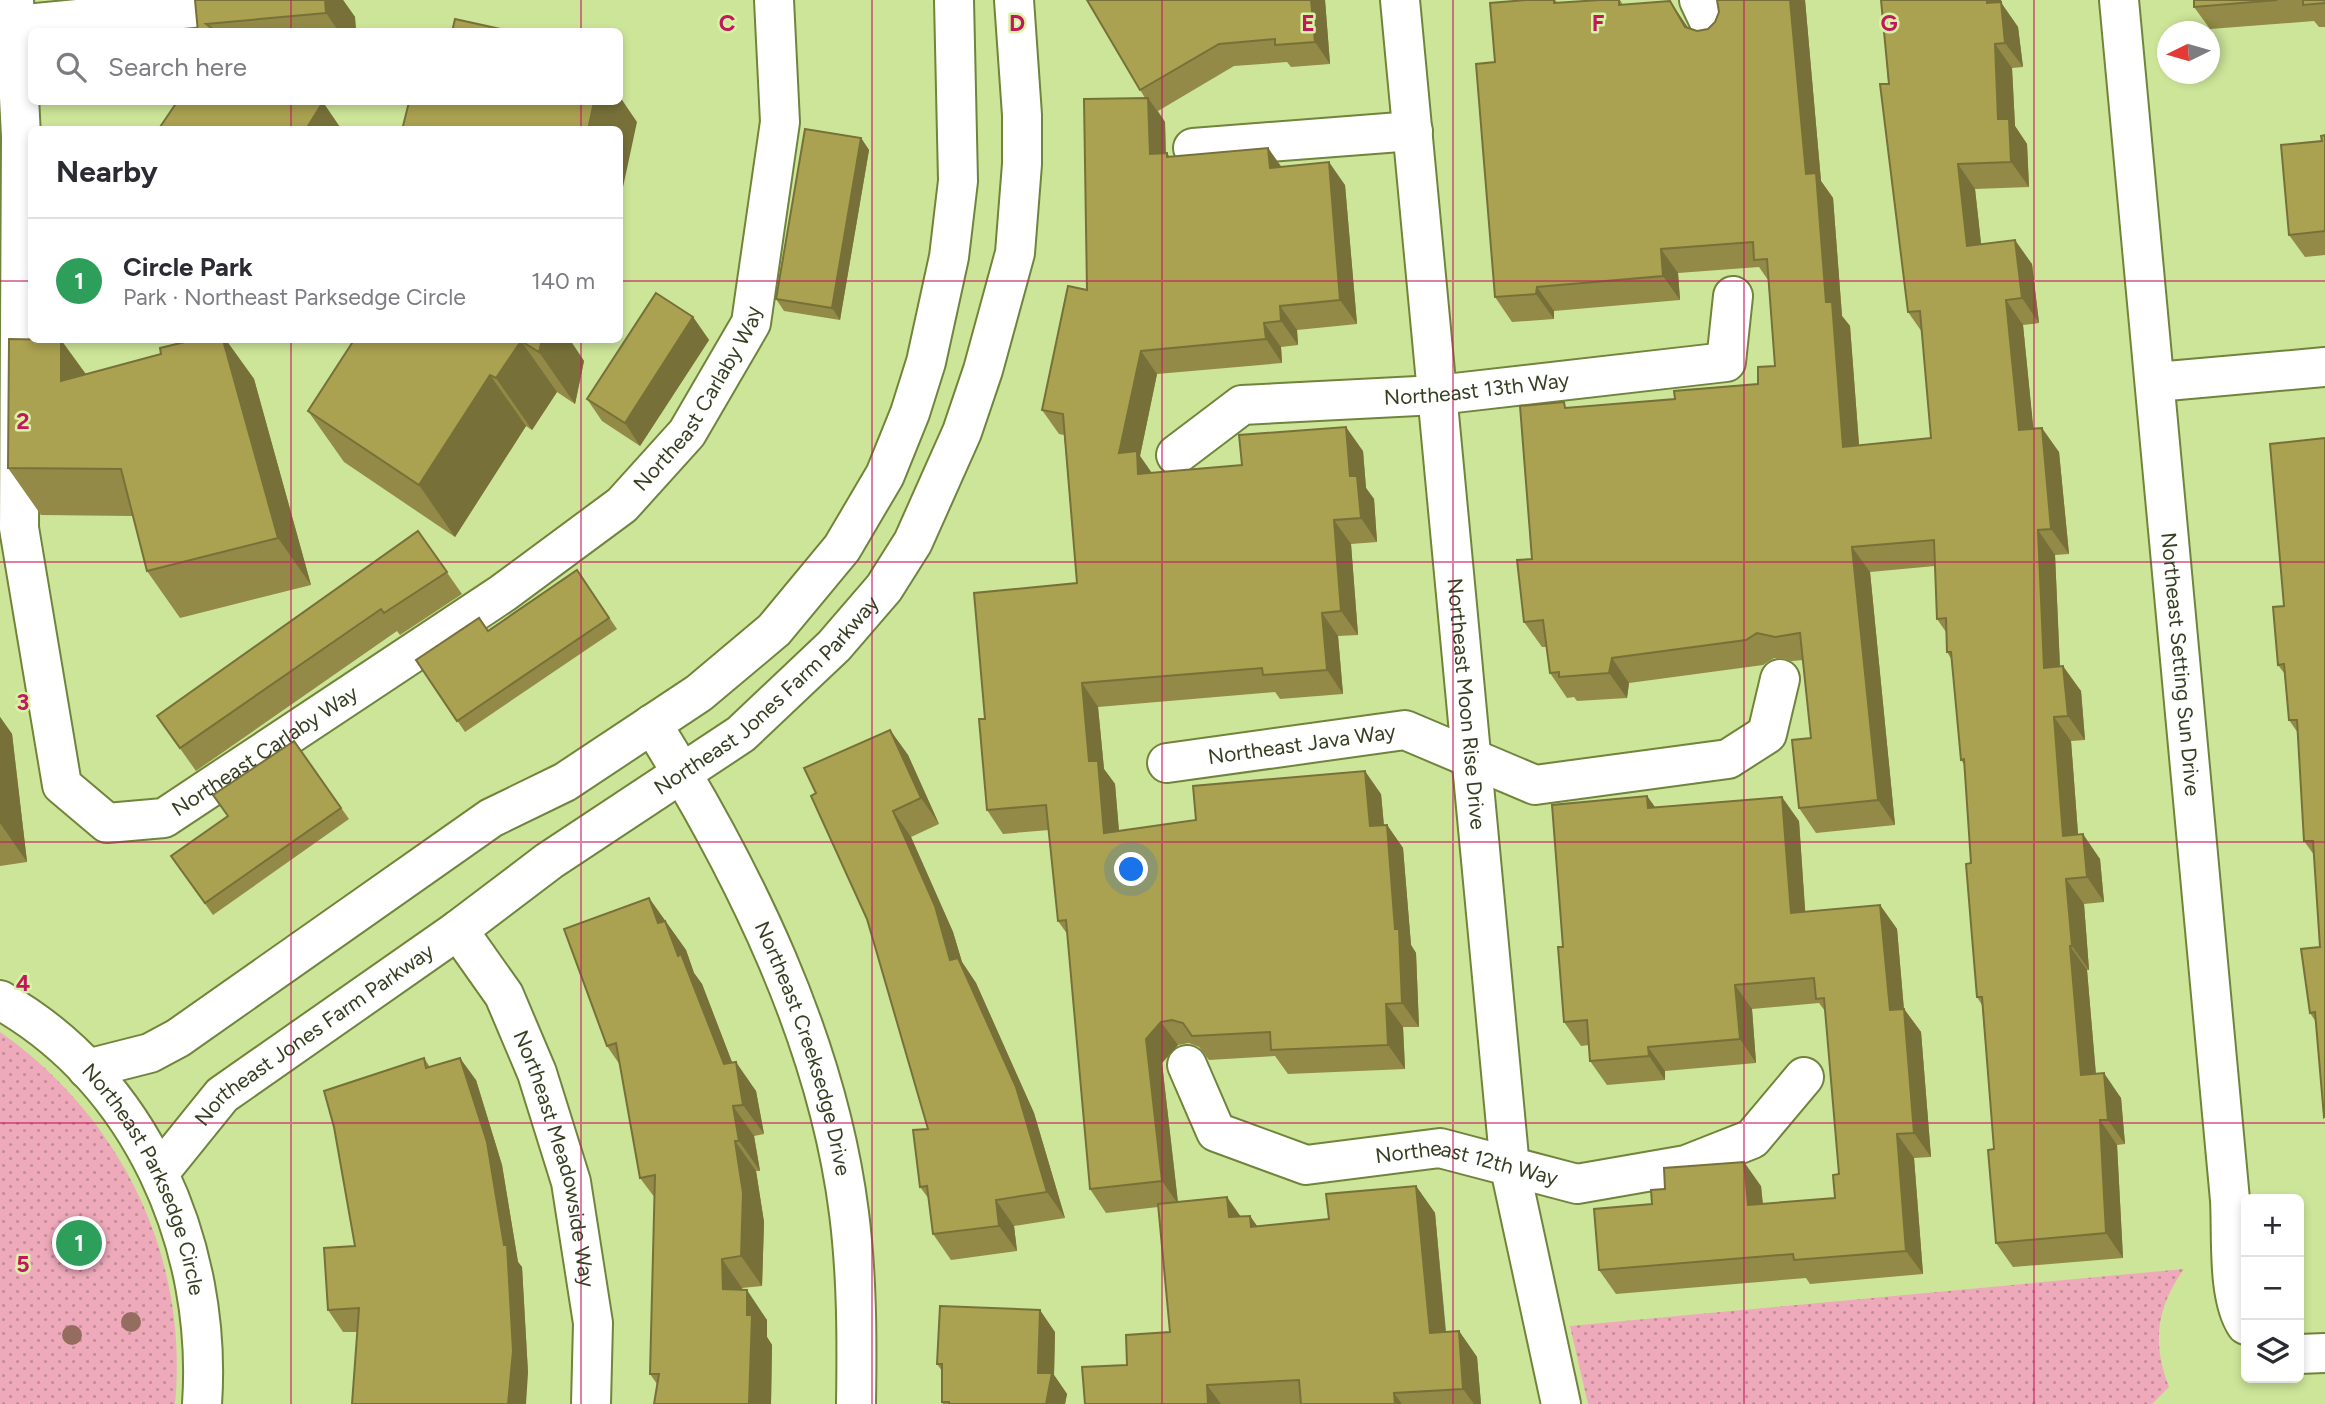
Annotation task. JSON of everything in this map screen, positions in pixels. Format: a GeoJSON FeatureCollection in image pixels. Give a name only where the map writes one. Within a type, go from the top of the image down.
{"type":"FeatureCollection","features":[{"type":"Feature","properties":{"kind":"street"},"geometry":{"type":"LineString","coordinates":[[14,13],[275,0]]}},
{"type":"Feature","properties":{"kind":"street","name":"Northeast Carlaby Way"},"geometry":{"type":"LineString","coordinates":[[14,13],[10,137],[19,528],[62,785],[107,822],[164,818],[514,585],[622,505],[687,433],[751,323],[780,122],[774,0]]}},
{"type":"Feature","properties":{"kind":"street","name":"Northeast Jones Farm Parkway"},"geometry":{"type":"LineString","coordinates":[[87,1069],[150,1053],[178,1038],[491,818],[565,782],[699,694],[774,630],[842,548],[885,475],[926,362],[949,257],[958,181],[954,0]]}},
{"type":"Feature","properties":{"kind":"street","name":"Northeast Jones Farm Parkway"},"geometry":{"type":"LineString","coordinates":[[159,1173],[222,1095],[458,930],[549,861],[741,734],[834,646],[884,589],[913,542],[962,432],[983,370],[1014,253],[1022,164],[1022,115],[1014,0]]}},
{"type":"Feature","properties":{"kind":"street","name":"Northeast Moon Rise Drive"},"geometry":{"type":"LineString","coordinates":[[1400,0],[1510,1168],[1561,1404]]}},
{"type":"Feature","properties":{"kind":"street"},"geometry":{"type":"LineString","coordinates":[[1699,0],[1715,34]]}},
{"type":"Feature","properties":{"kind":"street","name":"Northeast Setting Sun Drive"},"geometry":{"type":"LineString","coordinates":[[2119,0],[2229,1186],[2234,1280],[2238,1313],[2243,1320]]}},
{"type":"Feature","properties":{"kind":"street"},"geometry":{"type":"LineString","coordinates":[[1193,148],[1413,131]]}},
{"type":"Feature","properties":{"kind":"street","name":"Northeast 13th Way"},"geometry":{"type":"LineString","coordinates":[[1176,455],[1242,405],[1437,395],[1726,362],[1733,296]]}},
{"type":"Feature","properties":{"kind":"street"},"geometry":{"type":"LineString","coordinates":[[2156,382],[2325,368]]}},
{"type":"Feature","properties":{"kind":"street","name":"Northeast Java Way"},"geometry":{"type":"LineString","coordinates":[[1167,763],[1405,730],[1472,761],[1535,785],[1728,759],[1768,734],[1780,679]]}},
{"type":"Feature","properties":{"kind":"street","name":"Northeast Creeksedge Drive"},"geometry":{"type":"LineString","coordinates":[[652,724],[707,813],[780,961],[829,1112],[849,1213],[857,1326],[856,1404]]}},
{"type":"Feature","properties":{"kind":"street","name":"Northeast Meadowside Way"},"geometry":{"type":"LineString","coordinates":[[458,930],[504,995],[537,1073],[571,1182],[593,1323],[591,1404]]}},
{"type":"Feature","properties":{"kind":"street","name":"Northeast Parksedge Circle"},"geometry":{"type":"LineString","coordinates":[[0,1000],[50,1035],[87,1069],[115,1101],[159,1173],[179,1218],[193,1267],[202,1317],[205,1367],[202,1404]]}},
{"type":"Feature","properties":{"kind":"street","name":"Northeast 12th Way"},"geometry":{"type":"LineString","coordinates":[[1187,1065],[1216,1132],[1306,1165],[1440,1148],[1577,1184],[1686,1165],[1752,1139],[1804,1077]]}},
{"type":"Feature","properties":{"kind":"street"},"geometry":{"type":"LineString","coordinates":[[2304,1354],[2325,1353]]}},
{"type":"Feature","properties":{"kind":"shaded area"},"geometry":{"type":"Polygon","coordinates":[[[0,1032],[43,1066],[80,1105],[112,1148],[138,1194],[158,1244],[171,1295],[176,1349],[175,1404],[0,1404],[0,1032]]]}},
{"type":"Feature","properties":{"kind":"shaded area"},"geometry":{"type":"Polygon","coordinates":[[[2184,1269],[2167,1298],[2160,1326],[2160,1355],[2169,1387],[2152,1404],[1588,1404],[1570,1326],[2184,1269]]]}},
{"type":"Feature","properties":{"kind":"building"},"geometry":{"type":"Polygon","coordinates":[[[195,0],[325,0],[326,13],[206,24],[212,28],[198,28],[195,0]]]}},
{"type":"Feature","properties":{"kind":"building"},"geometry":{"type":"Polygon","coordinates":[[[1087,0],[1311,0],[1315,42],[1275,45],[1275,39],[1219,44],[1140,90],[1087,0]]]}},
{"type":"Feature","properties":{"kind":"building"},"geometry":{"type":"Polygon","coordinates":[[[1554,0],[1554,3],[1619,0],[1619,5],[1670,1],[1685,27],[1697,31],[1708,29],[1715,22],[1719,12],[1717,0],[1790,0],[1806,174],[1816,173],[1826,302],[1832,302],[1843,447],[1931,438],[1920,311],[1908,312],[1880,84],[1889,84],[1881,0],[2001,2],[2005,43],[1995,44],[1998,119],[2009,119],[2011,162],[1958,164],[1967,246],[2015,240],[2022,298],[2006,300],[2019,430],[2042,428],[2051,529],[2038,530],[2044,668],[2063,666],[2068,716],[2054,717],[2063,836],[2083,834],[2087,877],[2066,879],[2081,1075],[2104,1073],[2108,1120],[2100,1120],[2106,1233],[1996,1243],[1988,1150],[1994,1149],[1982,997],[1977,997],[1966,864],[1971,863],[1964,759],[1961,760],[1951,652],[1947,652],[1946,618],[1937,619],[1934,540],[1852,547],[1878,800],[1799,808],[1792,740],[1811,738],[1800,633],[1775,637],[1757,633],[1746,640],[1612,658],[1609,673],[1559,677],[1559,672],[1550,673],[1543,620],[1524,622],[1517,560],[1532,559],[1520,406],[1564,402],[1565,408],[1675,399],[1674,391],[1758,384],[1758,367],[1775,366],[1767,259],[1754,260],[1753,242],[1661,249],[1663,276],[1537,287],[1536,294],[1495,297],[1476,64],[1495,62],[1490,3],[1554,0]]]}},
{"type":"Feature","properties":{"kind":"building"},"geometry":{"type":"Polygon","coordinates":[[[2194,0],[2277,0],[2194,7],[2194,0]]]}},
{"type":"Feature","properties":{"kind":"building"},"geometry":{"type":"Polygon","coordinates":[[[2303,0],[2325,0],[2325,3],[2303,5],[2303,0]]]}},
{"type":"Feature","properties":{"kind":"building"},"geometry":{"type":"Polygon","coordinates":[[[455,19],[496,28],[453,28],[455,19]]]}},
{"type":"Feature","properties":{"kind":"building"},"geometry":{"type":"Polygon","coordinates":[[[1148,98],[1150,154],[1167,153],[1167,157],[1268,148],[1270,168],[1329,162],[1340,300],[1280,306],[1281,321],[1264,323],[1266,339],[1141,351],[1119,453],[1137,451],[1138,474],[1242,465],[1239,435],[1346,427],[1350,476],[1357,476],[1361,518],[1334,520],[1341,611],[1322,613],[1327,670],[1263,675],[1262,668],[1082,683],[1089,761],[1098,761],[1104,833],[1196,820],[1193,786],[1365,771],[1370,826],[1387,825],[1395,929],[1399,929],[1402,1003],[1386,1004],[1388,1045],[1271,1050],[1270,1032],[1192,1036],[1183,1023],[1172,1020],[1161,1022],[1146,1039],[1162,1181],[1090,1189],[1066,920],[1058,921],[1046,805],[987,810],[979,719],[985,719],[974,593],[1077,583],[1063,414],[1042,410],[1068,286],[1087,290],[1084,99],[1148,98]]]}},
{"type":"Feature","properties":{"kind":"building"},"geometry":{"type":"Polygon","coordinates":[[[175,105],[321,105],[308,126],[161,126],[175,105]]]}},
{"type":"Feature","properties":{"kind":"building"},"geometry":{"type":"Polygon","coordinates":[[[408,105],[593,105],[589,126],[403,126],[408,105]]]}},
{"type":"Feature","properties":{"kind":"building"},"geometry":{"type":"Polygon","coordinates":[[[805,129],[861,138],[832,308],[776,299],[805,129]]]}},
{"type":"Feature","properties":{"kind":"building"},"geometry":{"type":"Polygon","coordinates":[[[2325,135],[2325,231],[2289,235],[2281,145],[2322,141],[2321,136],[2325,135]]]}},
{"type":"Feature","properties":{"kind":"building"},"geometry":{"type":"Polygon","coordinates":[[[656,293],[693,317],[625,423],[587,399],[656,293]]]}},
{"type":"Feature","properties":{"kind":"building"},"geometry":{"type":"Polygon","coordinates":[[[9,339],[28,339],[28,343],[61,343],[61,381],[161,354],[160,348],[181,343],[224,343],[278,538],[147,571],[121,469],[8,468],[9,339]]]}},
{"type":"Feature","properties":{"kind":"building"},"geometry":{"type":"Polygon","coordinates":[[[352,343],[520,343],[496,378],[490,375],[419,485],[308,411],[352,343]]]}},
{"type":"Feature","properties":{"kind":"building"},"geometry":{"type":"Polygon","coordinates":[[[524,343],[541,343],[539,352],[524,343]]]}},
{"type":"Feature","properties":{"kind":"building"},"geometry":{"type":"Polygon","coordinates":[[[2325,438],[2324,1117],[2315,1012],[2310,1013],[2301,949],[2320,947],[2313,841],[2304,841],[2297,720],[2289,720],[2284,664],[2278,665],[2273,607],[2284,606],[2270,444],[2325,438]]]}},
{"type":"Feature","properties":{"kind":"building"},"geometry":{"type":"Polygon","coordinates":[[[418,531],[447,572],[384,613],[381,609],[180,748],[157,716],[418,531]]]}},
{"type":"Feature","properties":{"kind":"building"},"geometry":{"type":"Polygon","coordinates":[[[577,570],[609,618],[457,721],[416,660],[479,618],[488,631],[577,570]]]}},
{"type":"Feature","properties":{"kind":"building"},"geometry":{"type":"Polygon","coordinates":[[[890,730],[921,798],[893,811],[935,906],[950,960],[958,958],[1016,1087],[1047,1192],[996,1200],[999,1226],[933,1234],[927,1186],[920,1187],[913,1130],[928,1129],[867,919],[811,796],[816,793],[804,768],[890,730]]]}},
{"type":"Feature","properties":{"kind":"building"},"geometry":{"type":"Polygon","coordinates":[[[294,741],[341,808],[205,903],[171,856],[228,816],[213,795],[294,741]]]}},
{"type":"Feature","properties":{"kind":"building"},"geometry":{"type":"Polygon","coordinates":[[[1647,796],[1648,808],[1782,797],[1791,913],[1880,905],[1890,1010],[1904,1009],[1914,1133],[1897,1134],[1906,1251],[1794,1260],[1793,1254],[1599,1270],[1594,1209],[1652,1204],[1651,1190],[1665,1189],[1664,1168],[1744,1162],[1748,1205],[1835,1198],[1833,1175],[1839,1174],[1824,998],[1816,999],[1814,978],[1735,985],[1740,1039],[1648,1047],[1649,1056],[1590,1061],[1587,1020],[1564,1022],[1558,947],[1563,947],[1552,805],[1647,796]]]}},
{"type":"Feature","properties":{"kind":"building"},"geometry":{"type":"Polygon","coordinates":[[[649,898],[658,923],[665,921],[678,956],[681,954],[724,1064],[736,1062],[743,1105],[733,1106],[743,1193],[741,1256],[722,1259],[723,1289],[747,1290],[747,1315],[752,1315],[749,1404],[654,1404],[659,1374],[650,1374],[655,1175],[640,1178],[616,1043],[607,1046],[564,929],[649,898]]]}},
{"type":"Feature","properties":{"kind":"building"},"geometry":{"type":"Polygon","coordinates":[[[424,1058],[426,1068],[460,1058],[487,1142],[504,1245],[507,1245],[513,1351],[508,1404],[352,1404],[359,1308],[328,1310],[324,1248],[355,1246],[334,1127],[324,1091],[424,1058]]]}},
{"type":"Feature","properties":{"kind":"building"},"geometry":{"type":"Polygon","coordinates":[[[1416,1186],[1430,1333],[1459,1331],[1463,1389],[1394,1393],[1395,1404],[1301,1404],[1299,1380],[1207,1385],[1208,1404],[1085,1404],[1082,1367],[1127,1365],[1126,1335],[1170,1332],[1158,1204],[1227,1197],[1229,1217],[1250,1216],[1251,1227],[1329,1219],[1326,1194],[1416,1186]]]}},
{"type":"Feature","properties":{"kind":"building"},"geometry":{"type":"Polygon","coordinates":[[[940,1306],[1040,1310],[1038,1373],[1052,1373],[1046,1404],[942,1402],[942,1364],[937,1364],[940,1306]]]}},
{"type":"Feature","properties":{"kind":"place","name":"Circle Park"},"geometry":{"type":"Point","coordinates":[79,1243]}}]}
